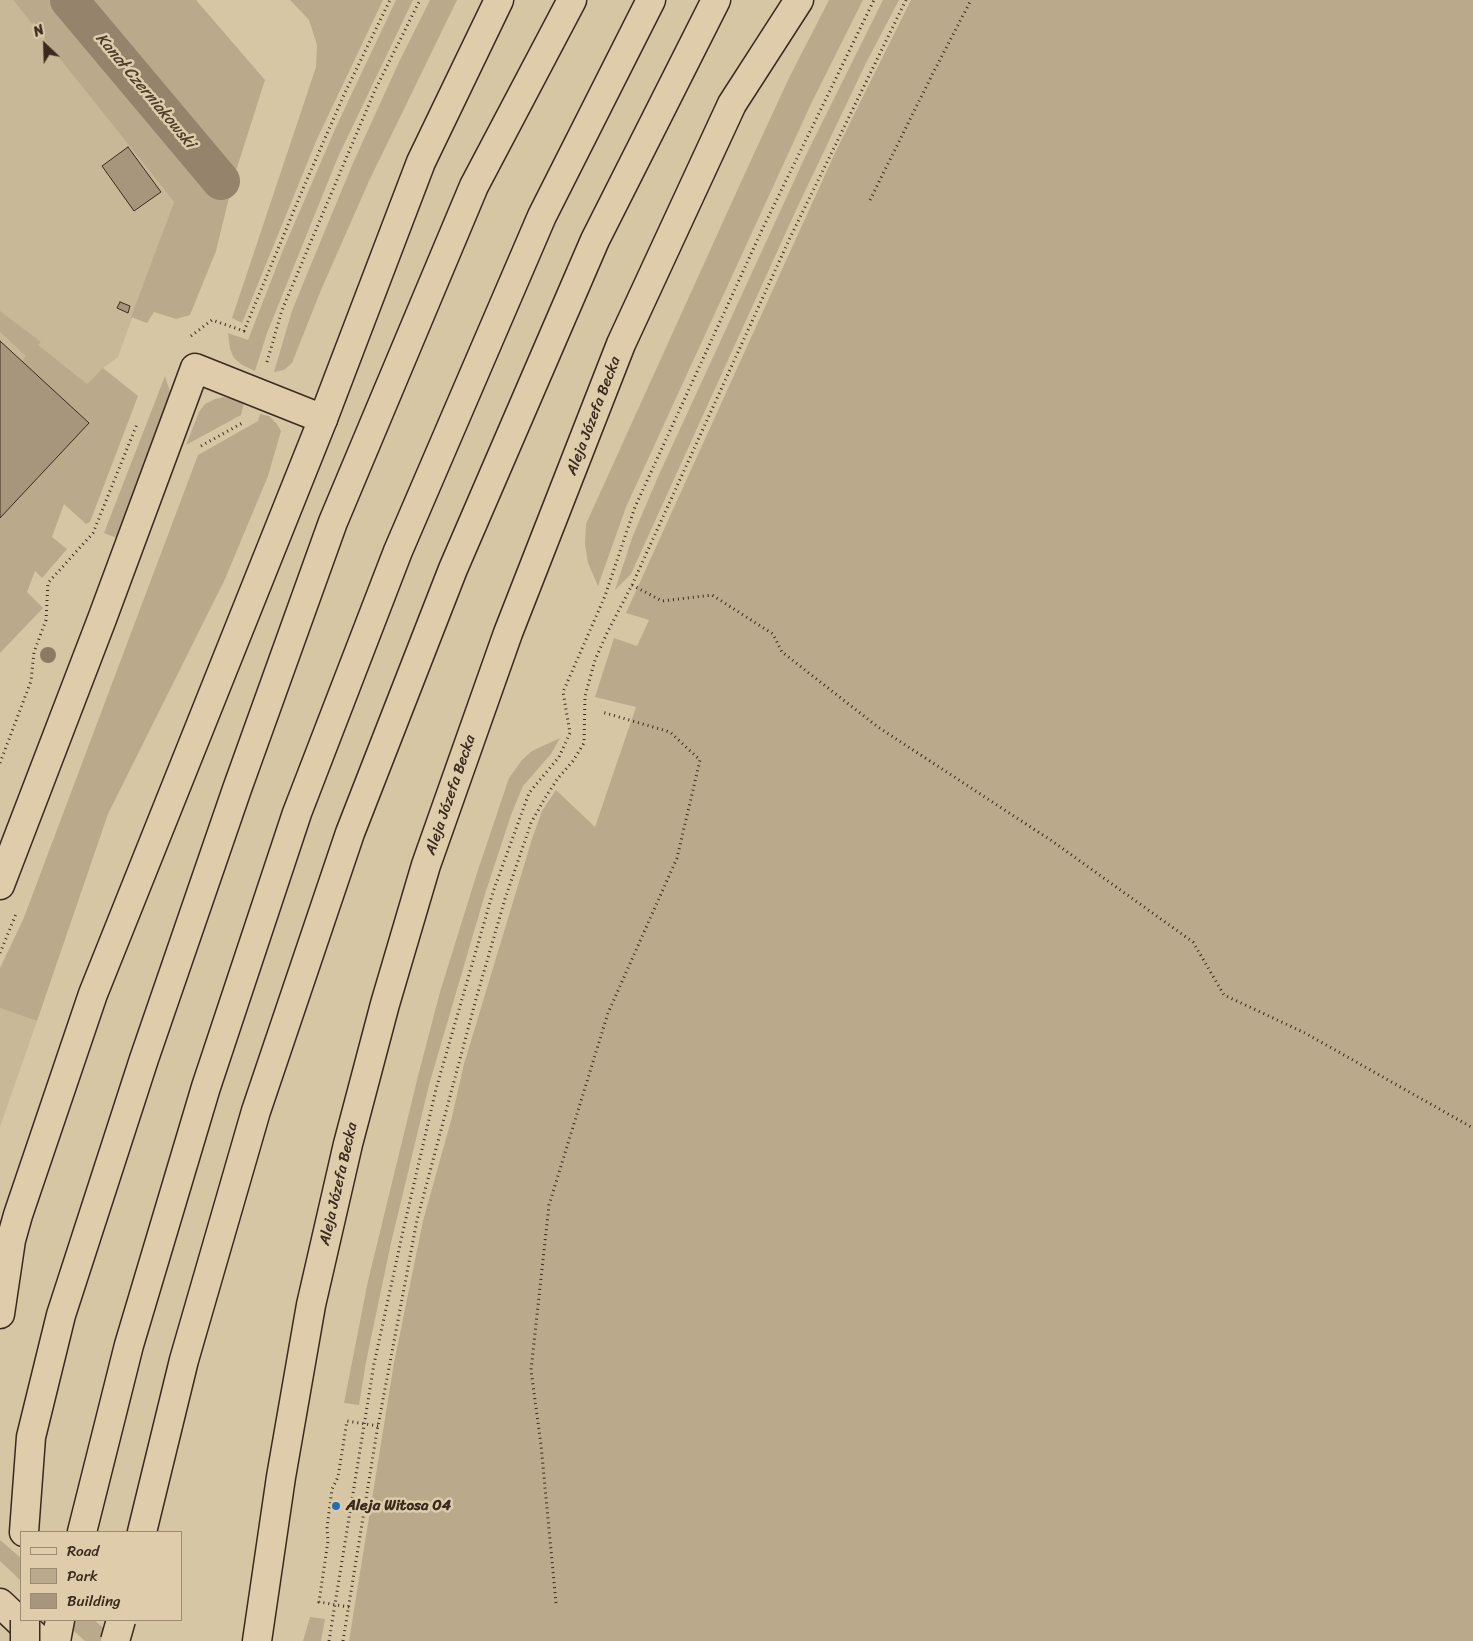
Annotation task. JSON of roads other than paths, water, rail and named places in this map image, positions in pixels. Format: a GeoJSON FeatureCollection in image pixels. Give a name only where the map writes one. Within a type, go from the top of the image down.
{"type":"FeatureCollection","features":[{"type":"Feature","properties":{"kind":"main road"},"geometry":{"type":"LineString","coordinates":[[0,1314],[5,1251],[93,994],[323,420],[421,162],[500,0]]}},
{"type":"Feature","properties":{"kind":"main road"},"geometry":{"type":"LineString","coordinates":[[24,1531],[31,1437],[61,1315],[144,1059],[290,642],[333,522],[474,186],[572,0]]}},
{"type":"Feature","properties":{"kind":"main road"},"geometry":{"type":"LineString","coordinates":[[82,1531],[129,1344],[200,1106],[297,813],[398,551],[534,234],[651,0]]}},
{"type":"Feature","properties":{"kind":"main road"},"geometry":{"type":"LineString","coordinates":[[142,1531],[184,1360],[256,1111],[350,833],[453,570],[595,240],[716,0]]}},
{"type":"Feature","properties":{"kind":"main road"},"geometry":{"type":"LineString","coordinates":[[732,104],[779,0]]}},
{"type":"Feature","properties":{"kind":"main road","name":"Aleja Józefa Becka"},"geometry":{"type":"LineString","coordinates":[[257,1641],[281,1476],[311,1305],[348,1144],[385,1004],[424,874],[508,633],[621,344],[732,104],[798,0]]}},
{"type":"Feature","properties":{"kind":"main road"},"geometry":{"type":"LineString","coordinates":[[0,885],[102,619],[195,368],[323,420]]}},
{"type":"Feature","properties":{"kind":"main road"},"geometry":{"type":"LineString","coordinates":[[0,1604],[40,1641]]}},
{"type":"Feature","properties":{"kind":"main road"},"geometry":{"type":"LineString","coordinates":[[25,1621],[25,1641]]}},
{"type":"Feature","properties":{"kind":"main road"},"geometry":{"type":"LineString","coordinates":[[56,1641],[60,1621]]}},
{"type":"Feature","properties":{"kind":"main road"},"geometry":{"type":"LineString","coordinates":[[115,1641],[121,1621]]}},
{"type":"Feature","properties":{"kind":"waterway","name":"Kanał Czerniakowski"},"geometry":{"type":"LineString","coordinates":[[69,0],[221,181]]}},
{"type":"Feature","properties":{"kind":"place","name":"Aleja Witosa 04"},"geometry":{"type":"Point","coordinates":[336,1506]}}]}
